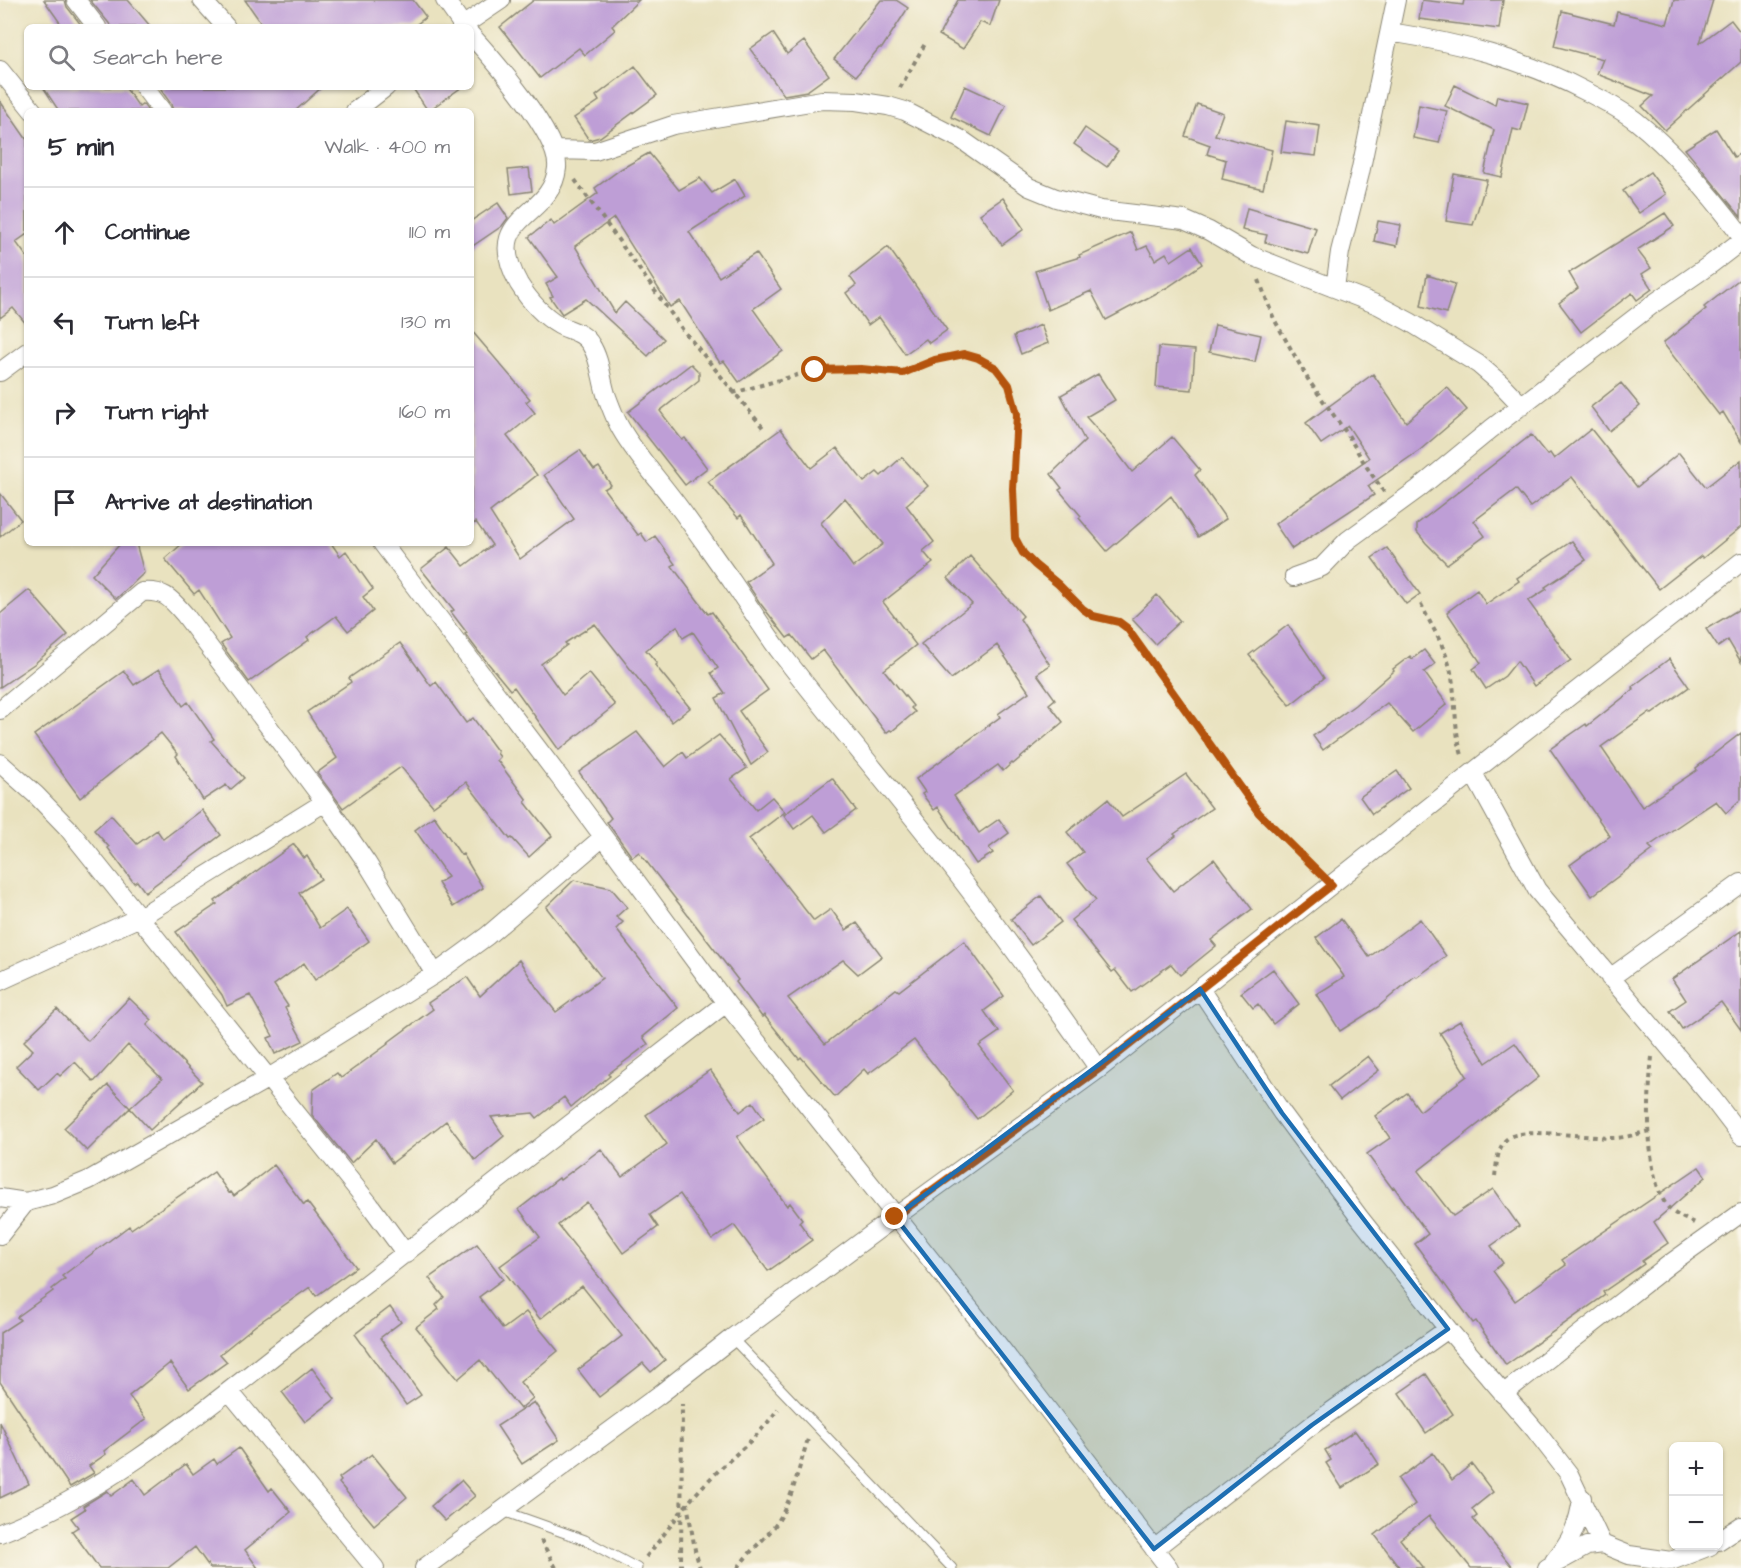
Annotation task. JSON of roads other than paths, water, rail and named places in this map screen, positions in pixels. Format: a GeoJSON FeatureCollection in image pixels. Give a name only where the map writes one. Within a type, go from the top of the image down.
{"type":"FeatureCollection","features":[{"type":"Feature","properties":{"kind":"street"},"geometry":{"type":"LineString","coordinates":[[76,0],[95,24]]}},
{"type":"Feature","properties":{"kind":"street"},"geometry":{"type":"LineString","coordinates":[[202,0],[223,24]]}},
{"type":"Feature","properties":{"kind":"street"},"geometry":{"type":"LineString","coordinates":[[445,0],[462,24]]}},
{"type":"Feature","properties":{"kind":"street"},"geometry":{"type":"LineString","coordinates":[[471,24],[501,0]]}},
{"type":"Feature","properties":{"kind":"street"},"geometry":{"type":"LineString","coordinates":[[1335,288],[1340,252],[1360,173],[1396,0]]}},
{"type":"Feature","properties":{"kind":"street"},"geometry":{"type":"LineString","coordinates":[[1390,32],[1438,40],[1505,57],[1538,69],[1610,104],[1636,122],[1678,160],[1715,201],[1741,235]]}},
{"type":"Feature","properties":{"kind":"street"},"geometry":{"type":"LineString","coordinates":[[474,38],[503,69],[550,141],[555,154],[557,170],[552,184],[539,203],[513,227],[508,237],[507,248],[518,281],[544,315],[562,327],[577,331],[591,343],[607,396],[621,429],[648,468],[675,501],[777,648],[948,861],[1099,1069]]}},
{"type":"Feature","properties":{"kind":"street"},"geometry":{"type":"LineString","coordinates":[[0,70],[31,108]]}},
{"type":"Feature","properties":{"kind":"street"},"geometry":{"type":"LineString","coordinates":[[146,90],[160,108]]}},
{"type":"Feature","properties":{"kind":"street"},"geometry":{"type":"LineString","coordinates":[[359,108],[382,90]]}},
{"type":"Feature","properties":{"kind":"street"},"geometry":{"type":"LineString","coordinates":[[555,154],[595,151],[673,125],[822,100],[856,101],[888,106],[905,111],[962,140],[1029,187],[1056,198],[1101,210],[1184,220],[1209,231],[1252,256],[1386,309],[1478,364],[1522,406]]}},
{"type":"Feature","properties":{"kind":"street"},"geometry":{"type":"LineString","coordinates":[[1294,577],[1322,567],[1348,540],[1395,506],[1653,304],[1741,241]]}},
{"type":"Feature","properties":{"kind":"street"},"geometry":{"type":"LineString","coordinates":[[4,364],[24,354]]}},
{"type":"Feature","properties":{"kind":"street"},"geometry":{"type":"LineString","coordinates":[[384,546],[726,1003],[1000,1347],[1169,1568]]}},
{"type":"Feature","properties":{"kind":"street"},"geometry":{"type":"LineString","coordinates":[[424,1568],[895,1217],[1099,1069],[1741,562]]}},
{"type":"Feature","properties":{"kind":"street"},"geometry":{"type":"LineString","coordinates":[[0,710],[142,592],[155,591],[170,598],[325,802],[367,863],[435,974]]}},
{"type":"Feature","properties":{"kind":"street"},"geometry":{"type":"LineString","coordinates":[[0,763],[67,827],[370,1205],[406,1254]]}},
{"type":"Feature","properties":{"kind":"street"},"geometry":{"type":"LineString","coordinates":[[1473,773],[1538,890],[1741,1136]]}},
{"type":"Feature","properties":{"kind":"street"},"geometry":{"type":"LineString","coordinates":[[0,981],[140,917],[325,802]]}},
{"type":"Feature","properties":{"kind":"street"},"geometry":{"type":"LineString","coordinates":[[0,1198],[26,1202],[53,1195],[89,1180],[267,1079],[435,974],[487,936],[602,838]]}},
{"type":"Feature","properties":{"kind":"street"},"geometry":{"type":"LineString","coordinates":[[1611,978],[1741,883]]}},
{"type":"Feature","properties":{"kind":"street"},"geometry":{"type":"LineString","coordinates":[[1200,989],[1282,1113],[1359,1217],[1448,1329],[1569,1474],[1602,1544],[1633,1562],[1671,1561],[1698,1550]]}},
{"type":"Feature","properties":{"kind":"street"},"geometry":{"type":"LineString","coordinates":[[0,1533],[51,1511],[110,1477],[201,1413],[726,1003]]}},
{"type":"Feature","properties":{"kind":"street"},"geometry":{"type":"LineString","coordinates":[[0,1235],[26,1202]]}},
{"type":"Feature","properties":{"kind":"street"},"geometry":{"type":"LineString","coordinates":[[1503,1394],[1671,1263],[1741,1213]]}},
{"type":"Feature","properties":{"kind":"street"},"geometry":{"type":"LineString","coordinates":[[1154,1549],[1312,1425],[1448,1329]]}},
{"type":"Feature","properties":{"kind":"street"},"geometry":{"type":"LineString","coordinates":[[229,1391],[375,1568]]}},
{"type":"Feature","properties":{"kind":"street"},"geometry":{"type":"LineString","coordinates":[[1548,1567],[1567,1546],[1575,1530],[1582,1498]]}},
{"type":"Feature","properties":{"kind":"street"},"geometry":{"type":"LineString","coordinates":[[1723,1538],[1741,1526]]}},
{"type":"Feature","properties":{"kind":"street"},"geometry":{"type":"LineString","coordinates":[[1548,1567],[1587,1546],[1602,1544]]}},
{"type":"Feature","properties":{"kind":"lane"},"geometry":{"type":"LineString","coordinates":[[732,1338],[952,1568]]}},
{"type":"Feature","properties":{"kind":"lane"},"geometry":{"type":"LineString","coordinates":[[503,1511],[585,1540],[637,1568]]}}]}
